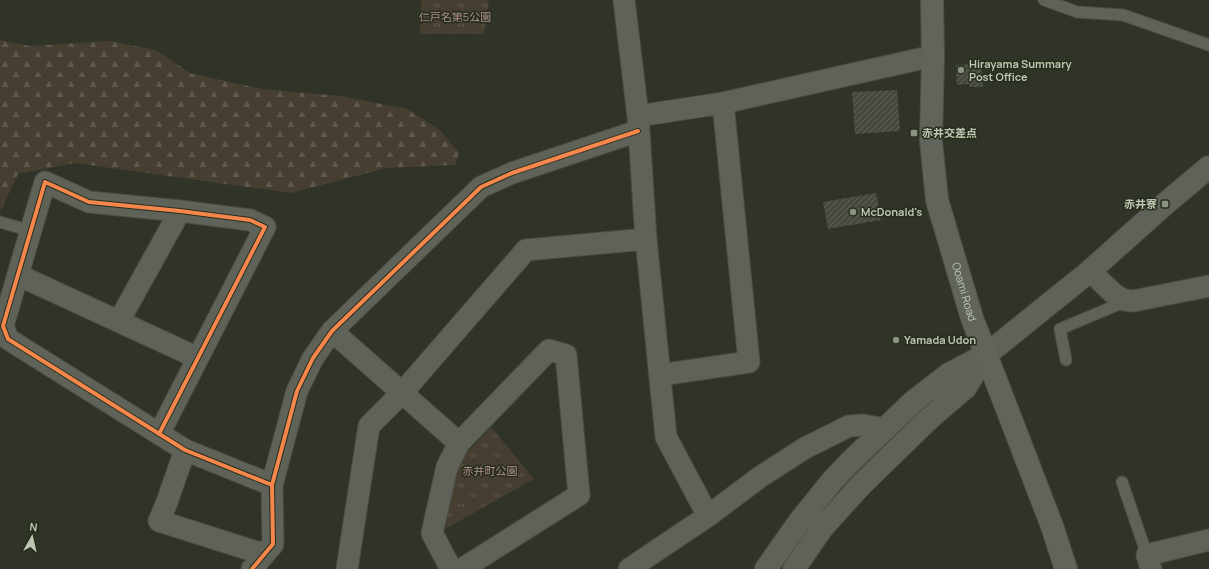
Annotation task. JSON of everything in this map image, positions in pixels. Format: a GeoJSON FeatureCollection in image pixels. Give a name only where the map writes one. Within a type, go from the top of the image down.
{"type":"FeatureCollection","features":[{"type":"Feature","properties":{"kind":"main road","name":"Ooami Road"},"geometry":{"type":"LineString","coordinates":[[932,0],[934,56],[931,141],[937,200],[965,297],[1052,526],[1066,569]]}},
{"type":"Feature","properties":{"kind":"street"},"geometry":{"type":"LineString","coordinates":[[624,0],[638,123],[646,239],[666,437],[708,516]]}},
{"type":"Feature","properties":{"kind":"street"},"geometry":{"type":"LineString","coordinates":[[185,450],[160,521],[258,562],[273,544],[272,485],[297,391],[313,358],[332,331],[482,187],[512,173],[638,123],[934,56]]}},
{"type":"Feature","properties":{"kind":"street"},"geometry":{"type":"LineString","coordinates":[[660,375],[749,362],[723,103]]}},
{"type":"Feature","properties":{"kind":"street"},"geometry":{"type":"LineString","coordinates":[[766,569],[799,522],[832,481],[848,463],[886,429],[914,401],[949,374],[987,354],[1090,271],[1209,167]]}},
{"type":"Feature","properties":{"kind":"street"},"geometry":{"type":"LineString","coordinates":[[160,434],[265,227],[250,220],[89,202],[45,182],[3,326],[8,339],[185,450],[272,485]]}},
{"type":"Feature","properties":{"kind":"street"},"geometry":{"type":"LineString","coordinates":[[119,321],[180,211]]}},
{"type":"Feature","properties":{"kind":"street"},"geometry":{"type":"LineString","coordinates":[[347,569],[369,426],[402,393],[526,250],[646,239]]}},
{"type":"Feature","properties":{"kind":"street"},"geometry":{"type":"LineString","coordinates":[[1090,271],[1114,294],[1124,300],[1133,301],[1209,286]]}},
{"type":"Feature","properties":{"kind":"street"},"geometry":{"type":"LineString","coordinates":[[18,276],[198,358]]}},
{"type":"Feature","properties":{"kind":"street"},"geometry":{"type":"LineString","coordinates":[[332,331],[460,443]]}},
{"type":"Feature","properties":{"kind":"street"},"geometry":{"type":"LineString","coordinates":[[452,569],[432,533],[447,467],[460,443],[549,350],[566,355],[579,495],[462,569]]}},
{"type":"Feature","properties":{"kind":"street"},"geometry":{"type":"LineString","coordinates":[[794,569],[822,528],[862,485],[931,417],[965,388],[987,354]]}},
{"type":"Feature","properties":{"kind":"street"},"geometry":{"type":"LineString","coordinates":[[629,569],[805,448],[849,426],[863,425],[886,429]]}},
{"type":"Feature","properties":{"kind":"street"},"geometry":{"type":"LineString","coordinates":[[1149,562],[1209,540]]}},
{"type":"Feature","properties":{"kind":"lane"},"geometry":{"type":"LineString","coordinates":[[1044,0],[1077,12],[1123,15],[1209,45]]}},
{"type":"Feature","properties":{"kind":"lane"},"geometry":{"type":"LineString","coordinates":[[0,222],[31,231]]}},
{"type":"Feature","properties":{"kind":"lane"},"geometry":{"type":"LineString","coordinates":[[1066,360],[1060,329],[1117,305],[1124,300]]}},
{"type":"Feature","properties":{"kind":"lane"},"geometry":{"type":"LineString","coordinates":[[1122,482],[1149,562]]}},
{"type":"Feature","properties":{"kind":"green space","name":"仁戸名第5公園"},"geometry":{"type":"Polygon","coordinates":[[[421,0],[489,0],[484,34],[420,34],[421,0]]]}},
{"type":"Feature","properties":{"kind":"green space"},"geometry":{"type":"Polygon","coordinates":[[[0,40],[30,46],[110,41],[156,50],[190,73],[262,89],[341,96],[407,109],[439,129],[459,153],[455,165],[387,168],[291,193],[75,163],[18,174],[0,212],[0,40]]]}},
{"type":"Feature","properties":{"kind":"green space","name":"赤井町公園"},"geometry":{"type":"Polygon","coordinates":[[[491,427],[534,479],[445,529],[453,468],[491,427]]]}},
{"type":"Feature","properties":{"kind":"building"},"geometry":{"type":"Polygon","coordinates":[[[981,64],[983,87],[970,87],[969,84],[957,85],[956,65],[981,64]]]}},
{"type":"Feature","properties":{"kind":"building"},"geometry":{"type":"Polygon","coordinates":[[[897,90],[900,131],[855,134],[852,92],[897,90]]]}},
{"type":"Feature","properties":{"kind":"building"},"geometry":{"type":"Polygon","coordinates":[[[876,193],[881,220],[828,229],[823,202],[876,193]]]}},
{"type":"Feature","properties":{"kind":"cycle path"},"geometry":{"type":"LineString","coordinates":[[252,569],[273,544],[272,485],[297,391],[313,358],[332,331],[481,187],[512,173],[638,131]]}},
{"type":"Feature","properties":{"kind":"cycle path"},"geometry":{"type":"LineString","coordinates":[[159,434],[265,227],[250,220],[89,202],[45,182],[3,326],[8,339],[185,450],[272,485]]}},
{"type":"Feature","properties":{"kind":"place","name":"Hirayama Summary Post Office"},"geometry":{"type":"Point","coordinates":[961,70]}},
{"type":"Feature","properties":{"kind":"place","name":"赤井交差点"},"geometry":{"type":"Point","coordinates":[914,133]}},
{"type":"Feature","properties":{"kind":"place","name":"赤井寮"},"geometry":{"type":"Point","coordinates":[1165,204]}},
{"type":"Feature","properties":{"kind":"place","name":"McDonald's"},"geometry":{"type":"Point","coordinates":[853,212]}},
{"type":"Feature","properties":{"kind":"place","name":"Yamada Udon"},"geometry":{"type":"Point","coordinates":[896,340]}}]}
